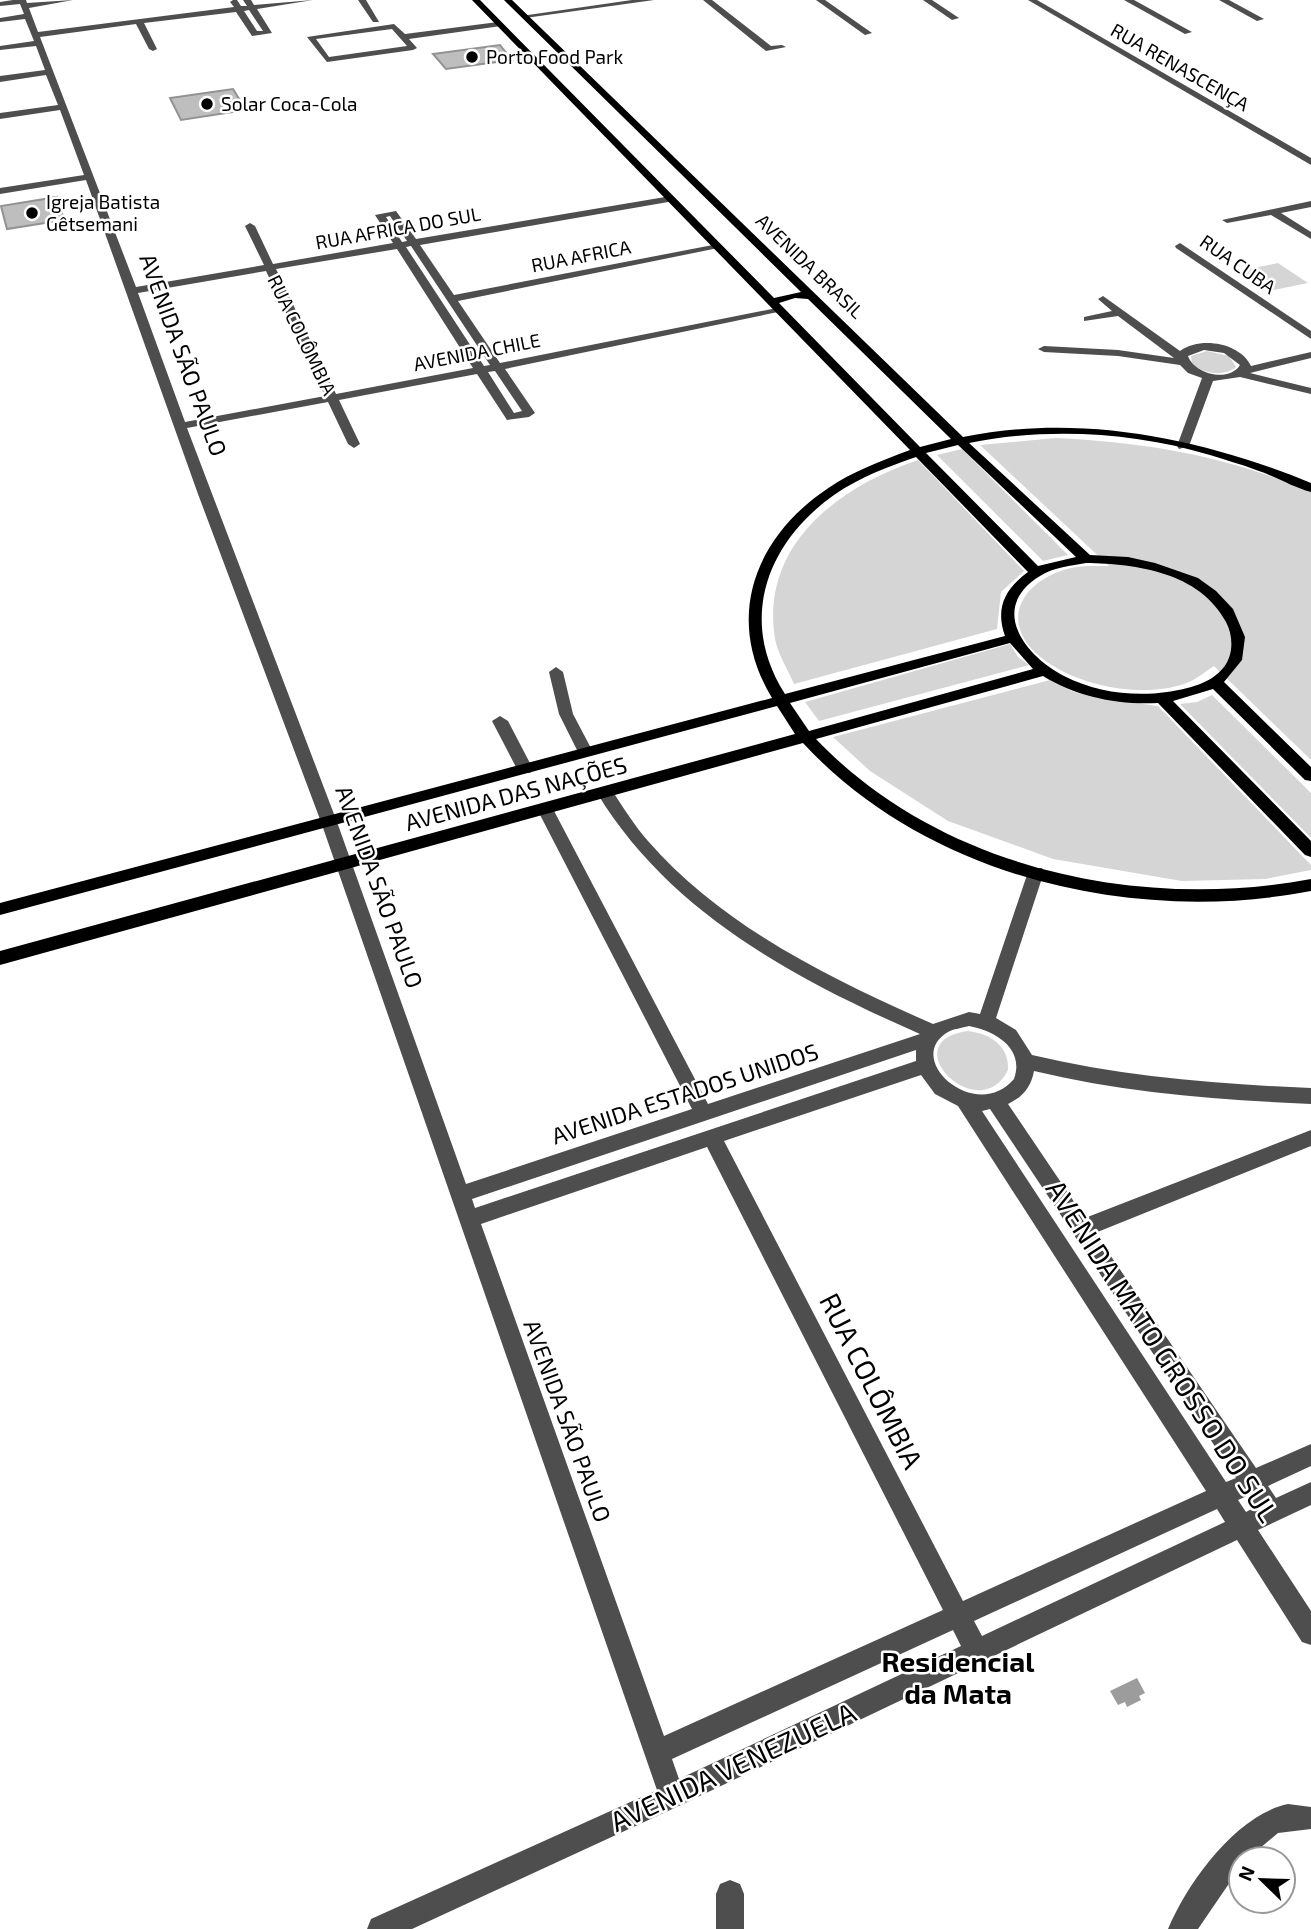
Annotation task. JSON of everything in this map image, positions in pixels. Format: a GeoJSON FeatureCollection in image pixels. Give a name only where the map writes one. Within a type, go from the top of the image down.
{"type":"FeatureCollection","features":[{"type":"Feature","properties":{"kind":"main road"},"geometry":{"type":"LineString","coordinates":[[476,0],[1036,572]]}},
{"type":"Feature","properties":{"kind":"main road","name":"AVENIDA BRASIL"},"geometry":{"type":"LineString","coordinates":[[508,0],[958,439],[1086,559]]}},
{"type":"Feature","properties":{"kind":"main road"},"geometry":{"type":"LineString","coordinates":[[774,306],[806,306],[813,298]]}},
{"type":"Feature","properties":{"kind":"main road"},"geometry":{"type":"LineString","coordinates":[[1311,488],[1254,466],[1183,446],[1097,434],[1057,432],[958,439],[916,450],[850,479],[817,500],[795,523],[769,558],[754,605],[754,633],[759,660],[779,700],[803,737],[838,773],[876,801],[931,832],[1036,872],[1132,893],[1272,893],[1311,885]]}},
{"type":"Feature","properties":{"kind":"main road"},"geometry":{"type":"LineString","coordinates":[[1086,559],[1117,559],[1149,565],[1193,583],[1216,600],[1233,621],[1239,643],[1233,664],[1215,682],[1192,693],[1163,699],[1121,698],[1080,688],[1044,671],[1028,658],[1013,638],[1006,612],[1010,596],[1020,583],[1036,572],[1086,559]]}},
{"type":"Feature","properties":{"kind":"main road","name":"AVENIDA DAS NAÇÕES"},"geometry":{"type":"LineString","coordinates":[[0,909],[1013,638]]}},
{"type":"Feature","properties":{"kind":"main road","name":"AVENIDA DAS NAÇÕES"},"geometry":{"type":"LineString","coordinates":[[0,958],[1044,671]]}},
{"type":"Feature","properties":{"kind":"main road"},"geometry":{"type":"LineString","coordinates":[[1215,682],[1311,776]]}},
{"type":"Feature","properties":{"kind":"main road"},"geometry":{"type":"LineString","coordinates":[[1163,699],[1311,851]]}},
{"type":"Feature","properties":{"kind":"street"},"geometry":{"type":"LineString","coordinates":[[0,4],[24,6],[69,0]]}},
{"type":"Feature","properties":{"kind":"street"},"geometry":{"type":"LineString","coordinates":[[232,0],[255,34],[268,33],[250,4]]}},
{"type":"Feature","properties":{"kind":"street"},"geometry":{"type":"LineString","coordinates":[[0,48],[139,22],[238,9],[250,4],[309,0]]}},
{"type":"Feature","properties":{"kind":"street"},"geometry":{"type":"LineString","coordinates":[[362,0],[376,20]]}},
{"type":"Feature","properties":{"kind":"street"},"geometry":{"type":"LineString","coordinates":[[525,16],[650,0]]}},
{"type":"Feature","properties":{"kind":"street"},"geometry":{"type":"LineString","coordinates":[[707,0],[769,49],[782,47],[718,0]]}},
{"type":"Feature","properties":{"kind":"street"},"geometry":{"type":"LineString","coordinates":[[820,0],[868,33]]}},
{"type":"Feature","properties":{"kind":"street"},"geometry":{"type":"LineString","coordinates":[[927,0],[955,18]]}},
{"type":"Feature","properties":{"kind":"street","name":"RUA RENASCENÇA"},"geometry":{"type":"LineString","coordinates":[[1032,0],[1311,162]]}},
{"type":"Feature","properties":{"kind":"street"},"geometry":{"type":"LineString","coordinates":[[1128,0],[1188,32]]}},
{"type":"Feature","properties":{"kind":"street"},"geometry":{"type":"LineString","coordinates":[[1223,0],[1260,19]]}},
{"type":"Feature","properties":{"kind":"street"},"geometry":{"type":"LineString","coordinates":[[0,19],[24,6]]}},
{"type":"Feature","properties":{"kind":"street","name":"AVENIDA SÃO PAULO"},"geometry":{"type":"LineString","coordinates":[[24,6],[180,422],[204,494],[329,822],[672,1796]]}},
{"type":"Feature","properties":{"kind":"street"},"geometry":{"type":"LineString","coordinates":[[139,22],[153,49]]}},
{"type":"Feature","properties":{"kind":"street"},"geometry":{"type":"LineString","coordinates":[[403,37],[498,24]]}},
{"type":"Feature","properties":{"kind":"street"},"geometry":{"type":"LineString","coordinates":[[359,43],[312,37],[327,60],[359,43],[394,26],[412,48],[359,43]]}},
{"type":"Feature","properties":{"kind":"street"},"geometry":{"type":"LineString","coordinates":[[0,79],[50,72]]}},
{"type":"Feature","properties":{"kind":"street"},"geometry":{"type":"LineString","coordinates":[[0,116],[62,107]]}},
{"type":"Feature","properties":{"kind":"street"},"geometry":{"type":"LineString","coordinates":[[0,191],[88,177]]}},
{"type":"Feature","properties":{"kind":"street","name":"RUA AFRICA DO SUL"},"geometry":{"type":"LineString","coordinates":[[131,291],[671,199]]}},
{"type":"Feature","properties":{"kind":"street"},"geometry":{"type":"LineString","coordinates":[[1227,220],[1311,204]]}},
{"type":"Feature","properties":{"kind":"street"},"geometry":{"type":"LineString","coordinates":[[1272,211],[1311,236]]}},
{"type":"Feature","properties":{"kind":"street"},"geometry":{"type":"LineString","coordinates":[[393,214],[412,243],[529,413],[511,417],[380,215],[393,214]]}},
{"type":"Feature","properties":{"kind":"street","name":"RUA COLÔMBIA"},"geometry":{"type":"LineString","coordinates":[[250,226],[354,444]]}},
{"type":"Feature","properties":{"kind":"street","name":"RUA CUBA"},"geometry":{"type":"LineString","coordinates":[[1180,246],[1311,336]]}},
{"type":"Feature","properties":{"kind":"street","name":"RUA AFRICA"},"geometry":{"type":"LineString","coordinates":[[451,299],[718,247]]}},
{"type":"Feature","properties":{"kind":"street"},"geometry":{"type":"LineString","coordinates":[[1118,298],[1184,357],[1191,370],[1209,376],[1228,377],[1242,368],[1311,345]]}},
{"type":"Feature","properties":{"kind":"street"},"geometry":{"type":"LineString","coordinates":[[1102,299],[1184,357]]}},
{"type":"Feature","properties":{"kind":"street","name":"AVENIDA CHILE"},"geometry":{"type":"LineString","coordinates":[[180,422],[331,395],[774,306]]}},
{"type":"Feature","properties":{"kind":"street"},"geometry":{"type":"LineString","coordinates":[[1088,319],[1120,312]]}},
{"type":"Feature","properties":{"kind":"street"},"geometry":{"type":"LineString","coordinates":[[1044,349],[1184,357],[1204,347],[1223,349],[1242,368],[1311,391]]}},
{"type":"Feature","properties":{"kind":"street"},"geometry":{"type":"LineString","coordinates":[[1242,368],[1311,355]]}},
{"type":"Feature","properties":{"kind":"street"},"geometry":{"type":"LineString","coordinates":[[1183,446],[1209,376]]}},
{"type":"Feature","properties":{"kind":"street"},"geometry":{"type":"LineString","coordinates":[[556,672],[562,704],[571,729],[584,752]]}},
{"type":"Feature","properties":{"kind":"street"},"geometry":{"type":"LineString","coordinates":[[500,721],[525,769]]}},
{"type":"Feature","properties":{"kind":"street"},"geometry":{"type":"LineString","coordinates":[[606,793],[645,849],[715,910],[773,952],[813,976],[930,1036]]}},
{"type":"Feature","properties":{"kind":"street"},"geometry":{"type":"LineString","coordinates":[[545,809],[704,1114]]}},
{"type":"Feature","properties":{"kind":"street"},"geometry":{"type":"LineString","coordinates":[[986,1022],[1036,872]]}},
{"type":"Feature","properties":{"kind":"street"},"geometry":{"type":"LineString","coordinates":[[969,1019],[986,1022],[1013,1037],[1022,1049],[1026,1073],[1013,1093],[995,1101],[965,1101],[939,1087],[924,1066],[923,1056],[930,1036],[952,1021],[969,1019]]}},
{"type":"Feature","properties":{"kind":"street","name":"AVENIDA ESTADOS UNIDOS"},"geometry":{"type":"LineString","coordinates":[[459,1195],[930,1036]]}},
{"type":"Feature","properties":{"kind":"street"},"geometry":{"type":"LineString","coordinates":[[1026,1061],[1111,1081],[1160,1088],[1311,1096]]}},
{"type":"Feature","properties":{"kind":"street"},"geometry":{"type":"LineString","coordinates":[[467,1220],[924,1066]]}},
{"type":"Feature","properties":{"kind":"street","name":"AVENIDA MATO GROSSO DO SUL"},"geometry":{"type":"LineString","coordinates":[[965,1101],[1311,1633]]}},
{"type":"Feature","properties":{"kind":"street","name":"AVENIDA MATO GROSSO DO SUL"},"geometry":{"type":"LineString","coordinates":[[995,1101],[1272,1511]]}},
{"type":"Feature","properties":{"kind":"street","name":"RUA COLÔMBIA"},"geometry":{"type":"LineString","coordinates":[[712,1137],[977,1652]]}},
{"type":"Feature","properties":{"kind":"street"},"geometry":{"type":"LineString","coordinates":[[1081,1229],[1311,1138]]}},
{"type":"Feature","properties":{"kind":"street","name":"AVENIDA VENEZUELA"},"geometry":{"type":"LineString","coordinates":[[658,1752],[1311,1455]]}},
{"type":"Feature","properties":{"kind":"street","name":"AVENIDA VENEZUELA"},"geometry":{"type":"LineString","coordinates":[[381,1929],[672,1796],[1311,1493]]}},
{"type":"Feature","properties":{"kind":"street"},"geometry":{"type":"LineString","coordinates":[[1182,1929],[1205,1891],[1242,1846],[1265,1826],[1285,1817],[1307,1818]]}},
{"type":"Feature","properties":{"kind":"street"},"geometry":{"type":"LineString","coordinates":[[730,1894],[730,1929]]}},
{"type":"Feature","properties":{"kind":"shaded area"},"geometry":{"type":"Polygon","coordinates":[[[1278,263],[1308,283],[1269,291],[1240,271],[1278,263]]]}},
{"type":"Feature","properties":{"kind":"shaded area"},"geometry":{"type":"Polygon","coordinates":[[[1207,351],[1229,356],[1236,367],[1226,372],[1214,373],[1192,364],[1191,356],[1207,351]]]}},
{"type":"Feature","properties":{"kind":"shaded area"},"geometry":{"type":"Polygon","coordinates":[[[1056,438],[1123,443],[1186,453],[1248,469],[1311,492],[1311,760],[1214,666],[1191,681],[1173,687],[1129,689],[1084,680],[1045,660],[1030,647],[1018,621],[1019,610],[1031,589],[1042,580],[1067,569],[1109,566],[980,445],[1056,438]]]}},
{"type":"Feature","properties":{"kind":"shaded area"},"geometry":{"type":"Polygon","coordinates":[[[962,449],[1068,555],[1043,561],[937,455],[962,449]]]}},
{"type":"Feature","properties":{"kind":"shaded area"},"geometry":{"type":"Polygon","coordinates":[[[918,460],[1024,571],[1001,592],[997,629],[794,684],[776,645],[774,605],[780,575],[793,548],[811,524],[834,504],[860,486],[918,460]]]}},
{"type":"Feature","properties":{"kind":"shaded area"},"geometry":{"type":"Polygon","coordinates":[[[1010,644],[1018,657],[1029,665],[819,721],[805,702],[1010,644]]]}},
{"type":"Feature","properties":{"kind":"shaded area"},"geometry":{"type":"Polygon","coordinates":[[[1050,680],[1072,691],[1093,697],[1158,706],[1311,865],[1311,870],[1265,879],[1182,881],[1053,859],[948,821],[870,771],[833,737],[1050,680]]]}},
{"type":"Feature","properties":{"kind":"shaded area"},"geometry":{"type":"Polygon","coordinates":[[[1212,695],[1311,793],[1311,838],[1180,704],[1197,702],[1212,695]]]}},
{"type":"Feature","properties":{"kind":"shaded area"},"geometry":{"type":"Polygon","coordinates":[[[968,1031],[991,1038],[1002,1047],[1008,1070],[995,1086],[979,1090],[962,1086],[948,1076],[939,1063],[938,1050],[946,1038],[968,1031]]]}},
{"type":"Feature","properties":{"kind":"shaded area"},"geometry":{"type":"Polygon","coordinates":[[[1137,1678],[1145,1693],[1139,1696],[1141,1700],[1127,1707],[1125,1702],[1118,1705],[1110,1691],[1137,1678]]]}},
{"type":"Feature","properties":{"kind":"building","name":"Porto Food Park"},"geometry":{"type":"Polygon","coordinates":[[[500,45],[512,60],[446,69],[433,54],[500,45]]]}},
{"type":"Feature","properties":{"kind":"building","name":"Solar Coca-Cola"},"geometry":{"type":"Polygon","coordinates":[[[233,89],[246,110],[181,120],[170,98],[233,89]]]}},
{"type":"Feature","properties":{"kind":"building","name":"Igreja Batista Gêtsemani"},"geometry":{"type":"Polygon","coordinates":[[[57,197],[64,220],[7,229],[1,206],[57,197]]]}},
{"type":"Feature","properties":{"kind":"place","name":"Porto Food Park"},"geometry":{"type":"Point","coordinates":[472,57]}},
{"type":"Feature","properties":{"kind":"place","name":"Solar Coca-Cola"},"geometry":{"type":"Point","coordinates":[207,104]}},
{"type":"Feature","properties":{"kind":"place","name":"Igreja Batista Gêtsemani"},"geometry":{"type":"Point","coordinates":[32,213]}},
{"type":"Feature","properties":{"kind":"district","name":"Residencial da Mata"},"geometry":{"type":"Point","coordinates":[958,1678]}}]}
